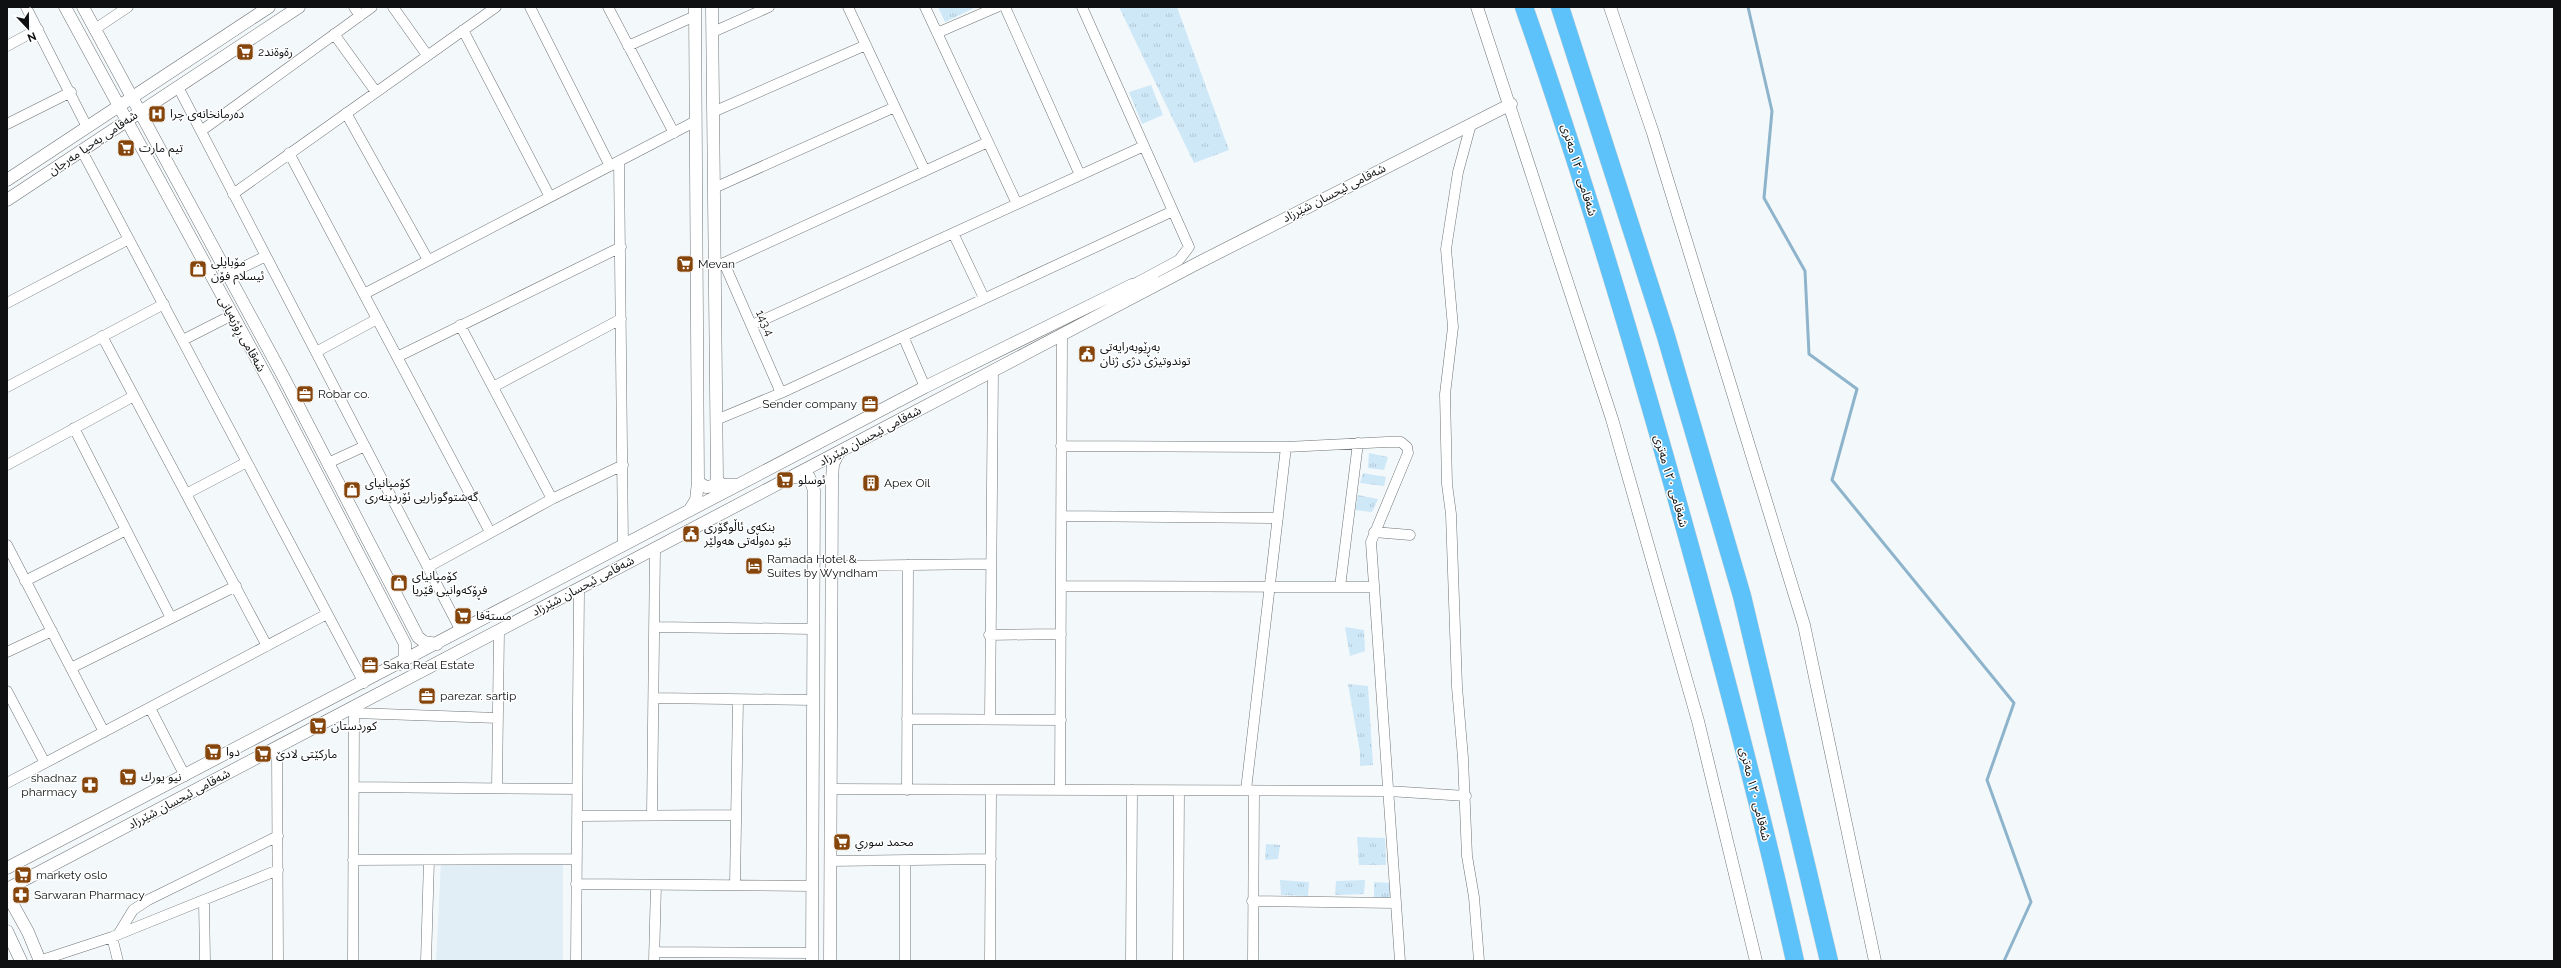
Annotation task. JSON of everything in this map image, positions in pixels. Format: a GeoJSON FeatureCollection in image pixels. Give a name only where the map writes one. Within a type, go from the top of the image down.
{"type":"FeatureCollection","features":[{"type":"Feature","properties":{"kind":"highway","name":"شەقامی ١٢٠ مەتری"},"geometry":{"type":"LineString","coordinates":[[1524,7],[1564,119],[1638,360],[1708,612],[1772,859],[1795,961]]}},
{"type":"Feature","properties":{"kind":"highway"},"geometry":{"type":"LineString","coordinates":[[1560,7],[1665,333],[1742,596],[1829,961]]}},
{"type":"Feature","properties":{"kind":"street"},"geometry":{"type":"LineString","coordinates":[[26,7],[71,92],[87,127]]}},
{"type":"Feature","properties":{"kind":"street","name":"شەقامی ڕۆژبەیانی"},"geometry":{"type":"LineString","coordinates":[[65,7],[126,122],[271,385],[405,644]]}},
{"type":"Feature","properties":{"kind":"street","name":"شەقامی ڕۆژبەیانی"},"geometry":{"type":"LineString","coordinates":[[83,7],[229,274],[418,637]]}},
{"type":"Feature","properties":{"kind":"street"},"geometry":{"type":"LineString","coordinates":[[95,29],[128,7]]}},
{"type":"Feature","properties":{"kind":"street","name":"شەقامی یەحیا مەرجان"},"geometry":{"type":"LineString","coordinates":[[7,180],[270,7]]}},
{"type":"Feature","properties":{"kind":"street","name":"شەقامی یەحیا مەرجان"},"geometry":{"type":"LineString","coordinates":[[7,200],[300,7]]}},
{"type":"Feature","properties":{"kind":"street"},"geometry":{"type":"LineString","coordinates":[[354,7],[360,16]]}},
{"type":"Feature","properties":{"kind":"street"},"geometry":{"type":"LineString","coordinates":[[201,131],[372,7]]}},
{"type":"Feature","properties":{"kind":"street"},"geometry":{"type":"LineString","coordinates":[[393,7],[427,55]]}},
{"type":"Feature","properties":{"kind":"street"},"geometry":{"type":"LineString","coordinates":[[234,194],[289,153],[496,7]]}},
{"type":"Feature","properties":{"kind":"street"},"geometry":{"type":"LineString","coordinates":[[530,7],[610,166]]}},
{"type":"Feature","properties":{"kind":"street"},"geometry":{"type":"LineString","coordinates":[[608,7],[674,133]]}},
{"type":"Feature","properties":{"kind":"street"},"geometry":{"type":"LineString","coordinates":[[698,482],[706,487],[713,486],[717,481],[716,420],[720,265],[714,188],[712,7]]}},
{"type":"Feature","properties":{"kind":"street"},"geometry":{"type":"LineString","coordinates":[[713,32],[769,7]]}},
{"type":"Feature","properties":{"kind":"street"},"geometry":{"type":"LineString","coordinates":[[848,7],[925,171]]}},
{"type":"Feature","properties":{"kind":"street"},"geometry":{"type":"LineString","coordinates":[[925,7],[1017,204]]}},
{"type":"Feature","properties":{"kind":"street"},"geometry":{"type":"LineString","coordinates":[[937,33],[997,7]]}},
{"type":"Feature","properties":{"kind":"street"},"geometry":{"type":"LineString","coordinates":[[1005,7],[1080,175]]}},
{"type":"Feature","properties":{"kind":"street"},"geometry":{"type":"LineString","coordinates":[[1082,7],[1189,247],[1186,253],[1132,285]]}},
{"type":"Feature","properties":{"kind":"street"},"geometry":{"type":"LineString","coordinates":[[1477,7],[1612,419],[1698,721],[1756,961]]}},
{"type":"Feature","properties":{"kind":"street"},"geometry":{"type":"LineString","coordinates":[[1610,7],[1655,141],[1804,626],[1875,961]]}},
{"type":"Feature","properties":{"kind":"street"},"geometry":{"type":"LineString","coordinates":[[628,46],[694,11],[698,482],[696,500],[688,512]]}},
{"type":"Feature","properties":{"kind":"street"},"geometry":{"type":"LineString","coordinates":[[7,46],[38,29]]}},
{"type":"Feature","properties":{"kind":"street"},"geometry":{"type":"LineString","coordinates":[[463,30],[550,197]]}},
{"type":"Feature","properties":{"kind":"street"},"geometry":{"type":"LineString","coordinates":[[334,34],[376,92]]}},
{"type":"Feature","properties":{"kind":"street"},"geometry":{"type":"LineString","coordinates":[[713,112],[866,45]]}},
{"type":"Feature","properties":{"kind":"street"},"geometry":{"type":"LineString","coordinates":[[178,87],[461,631]]}},
{"type":"Feature","properties":{"kind":"street"},"geometry":{"type":"LineString","coordinates":[[7,124],[71,92]]}},
{"type":"Feature","properties":{"kind":"street","name":"شەقامی ئیحسان شێرزاد"},"geometry":{"type":"LineString","coordinates":[[7,889],[277,747],[353,711],[498,631],[1159,283],[1510,104]]}},
{"type":"Feature","properties":{"kind":"street"},"geometry":{"type":"LineString","coordinates":[[714,188],[895,107]]}},
{"type":"Feature","properties":{"kind":"street"},"geometry":{"type":"LineString","coordinates":[[346,113],[428,260]]}},
{"type":"Feature","properties":{"kind":"street"},"geometry":{"type":"LineString","coordinates":[[364,294],[696,122]]}},
{"type":"Feature","properties":{"kind":"street"},"geometry":{"type":"LineString","coordinates":[[1471,124],[1458,172],[1446,249],[1453,327],[1445,394],[1457,687],[1466,796],[1467,856],[1474,897],[1479,961]]}},
{"type":"Feature","properties":{"kind":"street"},"geometry":{"type":"LineString","coordinates":[[720,265],[988,142]]}},
{"type":"Feature","properties":{"kind":"street"},"geometry":{"type":"LineString","coordinates":[[752,326],[1144,146]]}},
{"type":"Feature","properties":{"kind":"street"},"geometry":{"type":"LineString","coordinates":[[82,151],[364,683]]}},
{"type":"Feature","properties":{"kind":"street"},"geometry":{"type":"LineString","coordinates":[[289,153],[490,532]]}},
{"type":"Feature","properties":{"kind":"street"},"geometry":{"type":"LineString","coordinates":[[696,157],[714,158]]}},
{"type":"Feature","properties":{"kind":"street"},"geometry":{"type":"LineString","coordinates":[[619,161],[623,546]]}},
{"type":"Feature","properties":{"kind":"street"},"geometry":{"type":"LineString","coordinates":[[716,420],[781,393],[1173,211]]}},
{"type":"Feature","properties":{"kind":"street"},"geometry":{"type":"LineString","coordinates":[[953,233],[984,298]]}},
{"type":"Feature","properties":{"kind":"street"},"geometry":{"type":"LineString","coordinates":[[7,303],[129,239]]}},
{"type":"Feature","properties":{"kind":"street"},"geometry":{"type":"LineString","coordinates":[[397,356],[621,247]]}},
{"type":"Feature","properties":{"kind":"street"},"geometry":{"type":"LineString","coordinates":[[229,274],[266,256]]}},
{"type":"Feature","properties":{"kind":"street","name":"143.4"},"geometry":{"type":"LineString","coordinates":[[720,265],[752,326],[781,393]]}},
{"type":"Feature","properties":{"kind":"street","name":"شەقامی ئیحسان شێرزاد"},"geometry":{"type":"LineString","coordinates":[[7,868],[364,683],[925,387],[1132,285],[1148,281],[1159,283]]}},
{"type":"Feature","properties":{"kind":"street"},"geometry":{"type":"LineString","coordinates":[[7,387],[164,304]]}},
{"type":"Feature","properties":{"kind":"street"},"geometry":{"type":"LineString","coordinates":[[182,340],[232,315]]}},
{"type":"Feature","properties":{"kind":"street"},"geometry":{"type":"LineString","coordinates":[[316,352],[377,319]]}},
{"type":"Feature","properties":{"kind":"street"},"geometry":{"type":"LineString","coordinates":[[493,387],[621,319]]}},
{"type":"Feature","properties":{"kind":"street"},"geometry":{"type":"LineString","coordinates":[[460,325],[552,499]]}},
{"type":"Feature","properties":{"kind":"street"},"geometry":{"type":"LineString","coordinates":[[1060,790],[1062,334]]}},
{"type":"Feature","properties":{"kind":"street"},"geometry":{"type":"LineString","coordinates":[[102,336],[267,646]]}},
{"type":"Feature","properties":{"kind":"street"},"geometry":{"type":"LineString","coordinates":[[903,336],[925,387]]}},
{"type":"Feature","properties":{"kind":"street"},"geometry":{"type":"LineString","coordinates":[[990,719],[989,634],[993,371]]}},
{"type":"Feature","properties":{"kind":"street"},"geometry":{"type":"LineString","coordinates":[[271,385],[284,378]]}},
{"type":"Feature","properties":{"kind":"street"},"geometry":{"type":"LineString","coordinates":[[7,464],[134,396]]}},
{"type":"Feature","properties":{"kind":"street"},"geometry":{"type":"LineString","coordinates":[[892,404],[899,420]]}},
{"type":"Feature","properties":{"kind":"street"},"geometry":{"type":"LineString","coordinates":[[74,428],[171,618]]}},
{"type":"Feature","properties":{"kind":"street"},"geometry":{"type":"LineString","coordinates":[[1061,446],[1286,447],[1401,442],[1407,446],[1408,453],[1371,542],[1400,961]]}},
{"type":"Feature","properties":{"kind":"street"},"geometry":{"type":"LineString","coordinates":[[1340,587],[1358,443]]}},
{"type":"Feature","properties":{"kind":"street"},"geometry":{"type":"LineString","coordinates":[[328,463],[365,446]]}},
{"type":"Feature","properties":{"kind":"street"},"geometry":{"type":"LineString","coordinates":[[1253,961],[1250,791],[1270,586],[1286,447]]}},
{"type":"Feature","properties":{"kind":"street"},"geometry":{"type":"LineString","coordinates":[[830,961],[832,464],[839,452]]}},
{"type":"Feature","properties":{"kind":"street"},"geometry":{"type":"LineString","coordinates":[[186,494],[247,462]]}},
{"type":"Feature","properties":{"kind":"street"},"geometry":{"type":"LineString","coordinates":[[428,567],[552,499],[623,466]]}},
{"type":"Feature","properties":{"kind":"street"},"geometry":{"type":"LineString","coordinates":[[656,885],[654,956],[812,957],[814,490],[809,477],[790,477]]}},
{"type":"Feature","properties":{"kind":"street"},"geometry":{"type":"LineString","coordinates":[[717,481],[723,485],[738,485]]}},
{"type":"Feature","properties":{"kind":"street"},"geometry":{"type":"LineString","coordinates":[[814,490],[821,484],[827,485],[832,489]]}},
{"type":"Feature","properties":{"kind":"street"},"geometry":{"type":"LineString","coordinates":[[1062,516],[1278,518]]}},
{"type":"Feature","properties":{"kind":"street"},"geometry":{"type":"LineString","coordinates":[[25,581],[126,530]]}},
{"type":"Feature","properties":{"kind":"street"},"geometry":{"type":"LineString","coordinates":[[1374,532],[1410,535]]}},
{"type":"Feature","properties":{"kind":"street"},"geometry":{"type":"LineString","coordinates":[[7,545],[104,732]]}},
{"type":"Feature","properties":{"kind":"street"},"geometry":{"type":"LineString","coordinates":[[652,815],[655,698],[656,548]]}},
{"type":"Feature","properties":{"kind":"street"},"geometry":{"type":"LineString","coordinates":[[832,566],[990,564]]}},
{"type":"Feature","properties":{"kind":"street"},"geometry":{"type":"LineString","coordinates":[[907,790],[908,565]]}},
{"type":"Feature","properties":{"kind":"street"},"geometry":{"type":"LineString","coordinates":[[71,668],[236,586]]}},
{"type":"Feature","properties":{"kind":"street"},"geometry":{"type":"LineString","coordinates":[[1062,586],[1270,586],[1373,588]]}},
{"type":"Feature","properties":{"kind":"street"},"geometry":{"type":"LineString","coordinates":[[576,961],[579,588]]}},
{"type":"Feature","properties":{"kind":"street"},"geometry":{"type":"LineString","coordinates":[[515,603],[523,618]]}},
{"type":"Feature","properties":{"kind":"street"},"geometry":{"type":"LineString","coordinates":[[7,783],[327,614]]}},
{"type":"Feature","properties":{"kind":"street"},"geometry":{"type":"LineString","coordinates":[[655,627],[813,629]]}},
{"type":"Feature","properties":{"kind":"street"},"geometry":{"type":"LineString","coordinates":[[7,652],[52,631]]}},
{"type":"Feature","properties":{"kind":"street"},"geometry":{"type":"LineString","coordinates":[[497,788],[498,631]]}},
{"type":"Feature","properties":{"kind":"street"},"geometry":{"type":"LineString","coordinates":[[989,634],[1061,634]]}},
{"type":"Feature","properties":{"kind":"street"},"geometry":{"type":"LineString","coordinates":[[400,664],[405,658],[405,644],[415,645],[418,637],[424,642],[437,644]]}},
{"type":"Feature","properties":{"kind":"street"},"geometry":{"type":"LineString","coordinates":[[7,691],[45,763]]}},
{"type":"Feature","properties":{"kind":"street"},"geometry":{"type":"LineString","coordinates":[[655,698],[813,700]]}},
{"type":"Feature","properties":{"kind":"street"},"geometry":{"type":"LineString","coordinates":[[735,886],[738,700]]}},
{"type":"Feature","properties":{"kind":"street"},"geometry":{"type":"LineString","coordinates":[[150,708],[185,776]]}},
{"type":"Feature","properties":{"kind":"street"},"geometry":{"type":"LineString","coordinates":[[353,961],[353,711],[498,718]]}},
{"type":"Feature","properties":{"kind":"street"},"geometry":{"type":"LineString","coordinates":[[907,719],[1061,720]]}},
{"type":"Feature","properties":{"kind":"street"},"geometry":{"type":"LineString","coordinates":[[277,747],[278,961]]}},
{"type":"Feature","properties":{"kind":"street"},"geometry":{"type":"LineString","coordinates":[[209,763],[217,779]]}},
{"type":"Feature","properties":{"kind":"street"},"geometry":{"type":"LineString","coordinates":[[354,787],[577,789]]}},
{"type":"Feature","properties":{"kind":"street"},"geometry":{"type":"LineString","coordinates":[[831,789],[991,791],[1388,791],[1466,796]]}},
{"type":"Feature","properties":{"kind":"street"},"geometry":{"type":"LineString","coordinates":[[1131,961],[1132,790]]}},
{"type":"Feature","properties":{"kind":"street"},"geometry":{"type":"LineString","coordinates":[[990,961],[991,791]]}},
{"type":"Feature","properties":{"kind":"street"},"geometry":{"type":"LineString","coordinates":[[1178,961],[1179,791]]}},
{"type":"Feature","properties":{"kind":"street"},"geometry":{"type":"LineString","coordinates":[[577,816],[736,815]]}},
{"type":"Feature","properties":{"kind":"street"},"geometry":{"type":"LineString","coordinates":[[812,818],[830,819]]}},
{"type":"Feature","properties":{"kind":"street"},"geometry":{"type":"LineString","coordinates":[[118,961],[115,935],[132,910],[148,900],[278,836]]}},
{"type":"Feature","properties":{"kind":"street"},"geometry":{"type":"LineString","coordinates":[[353,860],[576,859]]}},
{"type":"Feature","properties":{"kind":"street"},"geometry":{"type":"LineString","coordinates":[[426,961],[429,860]]}},
{"type":"Feature","properties":{"kind":"street"},"geometry":{"type":"LineString","coordinates":[[830,861],[991,860]]}},
{"type":"Feature","properties":{"kind":"street"},"geometry":{"type":"LineString","coordinates":[[905,861],[905,961]]}},
{"type":"Feature","properties":{"kind":"street"},"geometry":{"type":"LineString","coordinates":[[7,894],[28,932],[40,961],[115,935],[204,901],[278,870]]}},
{"type":"Feature","properties":{"kind":"street"},"geometry":{"type":"LineString","coordinates":[[576,884],[812,886]]}},
{"type":"Feature","properties":{"kind":"street"},"geometry":{"type":"LineString","coordinates":[[204,901],[205,961]]}},
{"type":"Feature","properties":{"kind":"street"},"geometry":{"type":"LineString","coordinates":[[1252,901],[1396,903]]}},
{"type":"Feature","properties":{"kind":"street"},"geometry":{"type":"LineString","coordinates":[[7,931],[21,961]]}},
{"type":"Feature","properties":{"kind":"shaded area"},"geometry":{"type":"Polygon","coordinates":[[[441,863],[563,864],[563,961],[436,961],[441,863]]]}},
{"type":"Feature","properties":{"kind":"green space"},"geometry":{"type":"Polygon","coordinates":[[[938,7],[976,7],[945,22],[938,7]]]}},
{"type":"Feature","properties":{"kind":"green space"},"geometry":{"type":"Polygon","coordinates":[[[1119,7],[1177,7],[1229,150],[1194,163],[1119,7]]]}},
{"type":"Feature","properties":{"kind":"green space"},"geometry":{"type":"Polygon","coordinates":[[[1151,85],[1163,115],[1142,124],[1129,92],[1151,85]]]}},
{"type":"Feature","properties":{"kind":"green space"},"geometry":{"type":"Polygon","coordinates":[[[1369,453],[1388,457],[1384,470],[1368,468],[1369,453]]]}},
{"type":"Feature","properties":{"kind":"green space"},"geometry":{"type":"Polygon","coordinates":[[[1363,473],[1386,477],[1384,486],[1360,483],[1363,473]]]}},
{"type":"Feature","properties":{"kind":"green space"},"geometry":{"type":"Polygon","coordinates":[[[1358,495],[1378,499],[1372,512],[1355,510],[1358,495]]]}},
{"type":"Feature","properties":{"kind":"green space"},"geometry":{"type":"Polygon","coordinates":[[[1345,627],[1364,630],[1365,651],[1350,656],[1345,627]]]}},
{"type":"Feature","properties":{"kind":"green space"},"geometry":{"type":"Polygon","coordinates":[[[1348,684],[1368,686],[1373,765],[1360,766],[1360,752],[1348,684]]]}},
{"type":"Feature","properties":{"kind":"green space"},"geometry":{"type":"Polygon","coordinates":[[[1357,837],[1385,838],[1386,865],[1359,865],[1357,837]]]}},
{"type":"Feature","properties":{"kind":"green space"},"geometry":{"type":"Polygon","coordinates":[[[1266,844],[1280,845],[1278,859],[1265,860],[1266,844]]]}},
{"type":"Feature","properties":{"kind":"green space"},"geometry":{"type":"Polygon","coordinates":[[[1280,880],[1309,882],[1308,896],[1281,895],[1280,880]]]}},
{"type":"Feature","properties":{"kind":"green space"},"geometry":{"type":"Polygon","coordinates":[[[1365,880],[1364,894],[1335,895],[1336,881],[1365,880]]]}},
{"type":"Feature","properties":{"kind":"green space"},"geometry":{"type":"Polygon","coordinates":[[[1374,882],[1392,883],[1392,898],[1374,898],[1374,882]]]}},
{"type":"Feature","properties":{"kind":"waterway"},"geometry":{"type":"LineString","coordinates":[[1748,7],[1772,111],[1764,198],[1805,271],[1809,354],[1857,389],[1832,480],[2014,703],[1987,780],[2031,902],[2004,961]]}},
{"type":"Feature","properties":{"kind":"place","name":"رةوةند2"},"geometry":{"type":"Point","coordinates":[245,52]}},
{"type":"Feature","properties":{"kind":"place","name":"دەرمانخانەی چرا"},"geometry":{"type":"Point","coordinates":[157,114]}},
{"type":"Feature","properties":{"kind":"place","name":"تیم مارت"},"geometry":{"type":"Point","coordinates":[126,148]}},
{"type":"Feature","properties":{"kind":"place","name":"Mevan"},"geometry":{"type":"Point","coordinates":[685,264]}},
{"type":"Feature","properties":{"kind":"place","name":"مۆبایلی ئیسلام فۆن"},"geometry":{"type":"Point","coordinates":[198,269]}},
{"type":"Feature","properties":{"kind":"place","name":"بەڕێوبەرایەتی توندوتیژی دژی ژنان"},"geometry":{"type":"Point","coordinates":[1087,354]}},
{"type":"Feature","properties":{"kind":"place","name":"Robar co."},"geometry":{"type":"Point","coordinates":[305,394]}},
{"type":"Feature","properties":{"kind":"place","name":"Sender company"},"geometry":{"type":"Point","coordinates":[870,404]}},
{"type":"Feature","properties":{"kind":"place","name":"ئوسلو"},"geometry":{"type":"Point","coordinates":[785,480]}},
{"type":"Feature","properties":{"kind":"place","name":"Apex Oil"},"geometry":{"type":"Point","coordinates":[871,483]}},
{"type":"Feature","properties":{"kind":"place","name":"کۆمپانیای گەشتوگوزاریی ئۆردینەری"},"geometry":{"type":"Point","coordinates":[352,490]}},
{"type":"Feature","properties":{"kind":"place","name":"بنکەی ئاڵوگۆڕی نێو دەوڵەتی هەولێر"},"geometry":{"type":"Point","coordinates":[691,534]}},
{"type":"Feature","properties":{"kind":"place","name":"Ramada Hotel & Suites by Wyndham"},"geometry":{"type":"Point","coordinates":[754,566]}},
{"type":"Feature","properties":{"kind":"place","name":"کۆمپانیای فڕۆکەوانیی ڤێریا"},"geometry":{"type":"Point","coordinates":[399,583]}},
{"type":"Feature","properties":{"kind":"place","name":"مستةفا"},"geometry":{"type":"Point","coordinates":[463,616]}},
{"type":"Feature","properties":{"kind":"place","name":"Saka Real Estate"},"geometry":{"type":"Point","coordinates":[370,665]}},
{"type":"Feature","properties":{"kind":"place","name":"parezar. sartip"},"geometry":{"type":"Point","coordinates":[427,696]}},
{"type":"Feature","properties":{"kind":"place","name":"كوردستان"},"geometry":{"type":"Point","coordinates":[318,726]}},
{"type":"Feature","properties":{"kind":"place","name":"دوا"},"geometry":{"type":"Point","coordinates":[213,752]}},
{"type":"Feature","properties":{"kind":"place","name":"مارکێتی لادێ"},"geometry":{"type":"Point","coordinates":[263,754]}},
{"type":"Feature","properties":{"kind":"place","name":"نيو يورك"},"geometry":{"type":"Point","coordinates":[128,777]}},
{"type":"Feature","properties":{"kind":"place","name":"shadnaz pharmacy"},"geometry":{"type":"Point","coordinates":[90,785]}},
{"type":"Feature","properties":{"kind":"place","name":"محمد سوري"},"geometry":{"type":"Point","coordinates":[842,842]}},
{"type":"Feature","properties":{"kind":"place","name":"markety oslo"},"geometry":{"type":"Point","coordinates":[23,875]}},
{"type":"Feature","properties":{"kind":"place","name":"Sarwaran Pharmacy"},"geometry":{"type":"Point","coordinates":[21,895]}}]}
